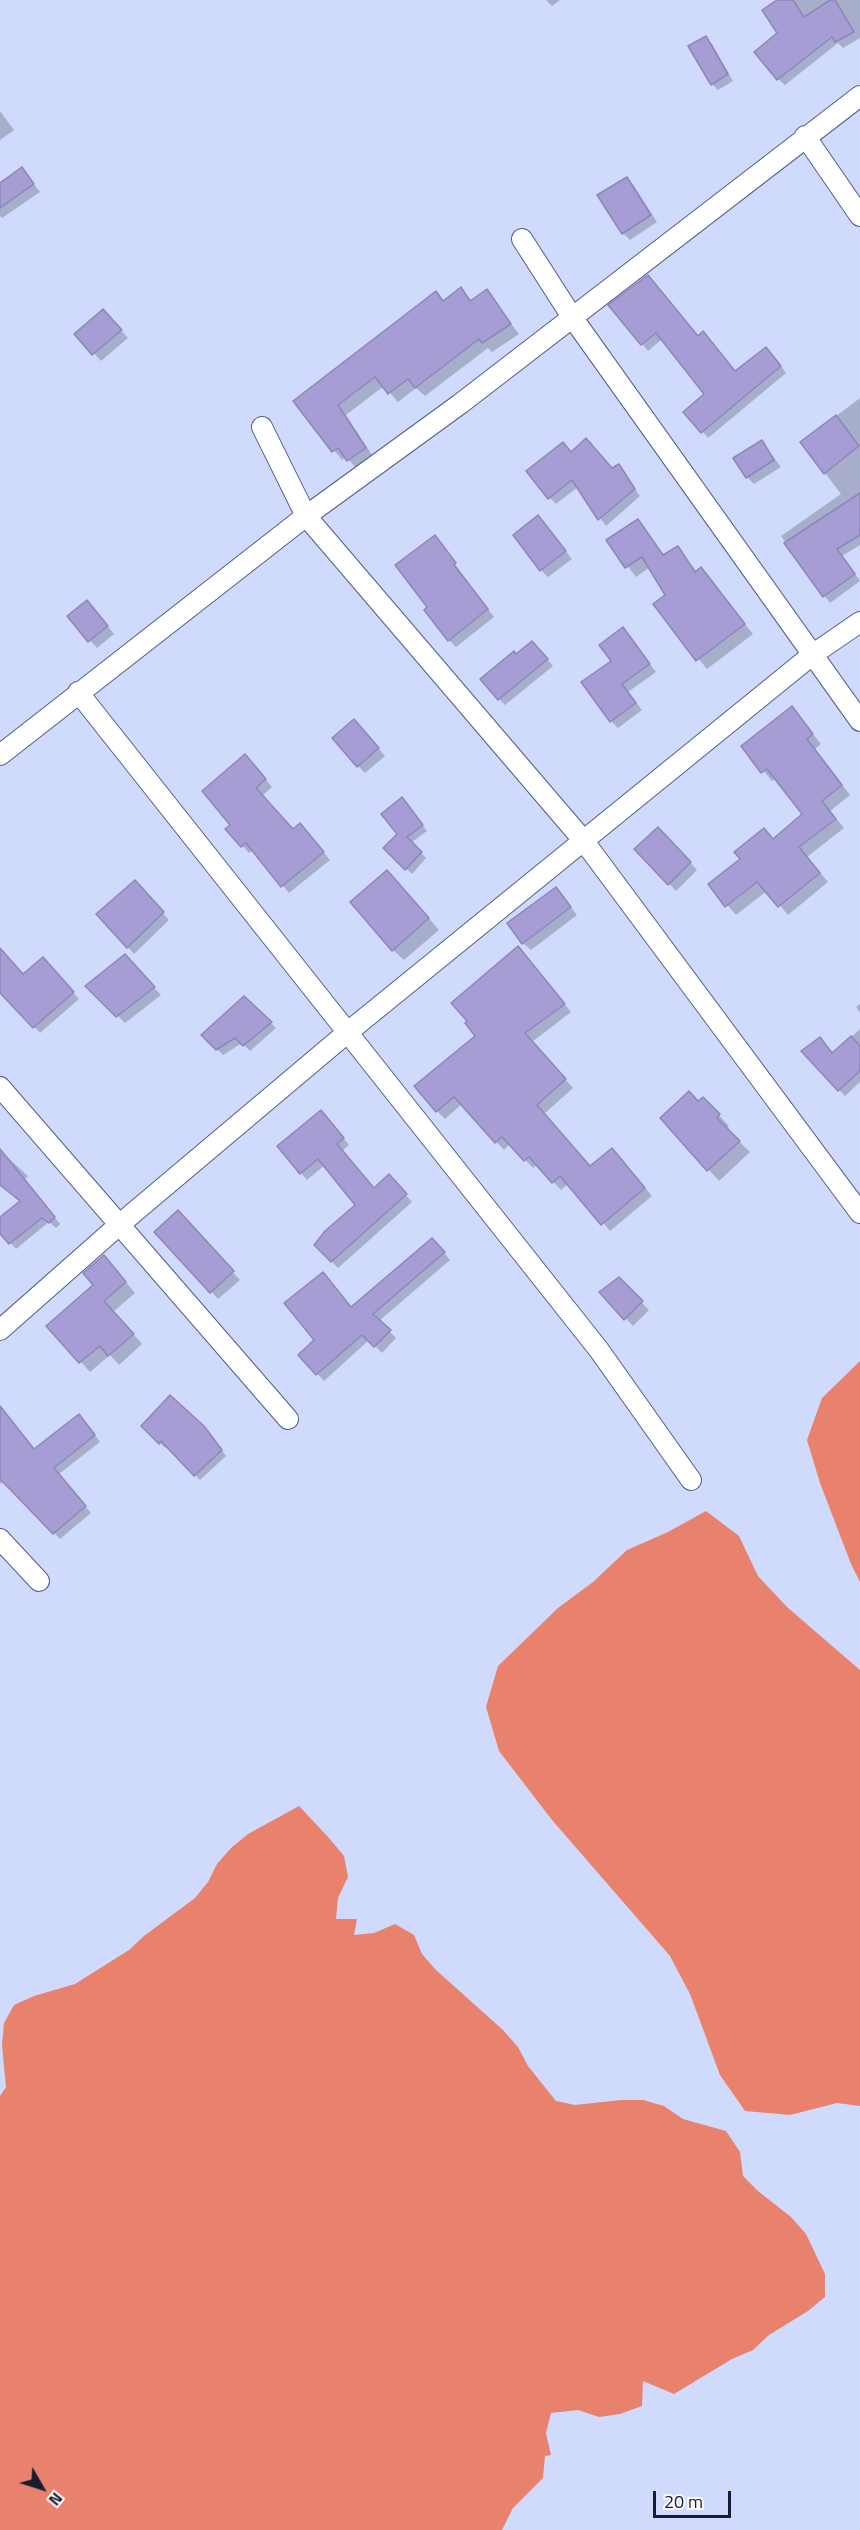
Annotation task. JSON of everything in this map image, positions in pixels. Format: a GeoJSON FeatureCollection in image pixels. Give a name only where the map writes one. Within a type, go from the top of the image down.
{"type":"FeatureCollection","features":[{"type":"Feature","properties":{"kind":"street"},"geometry":{"type":"LineString","coordinates":[[0,755],[306,516],[460,404],[805,136],[860,96]]}},
{"type":"Feature","properties":{"kind":"street"},"geometry":{"type":"LineString","coordinates":[[805,136],[860,216]]}},
{"type":"Feature","properties":{"kind":"street"},"geometry":{"type":"LineString","coordinates":[[522,239],[572,317],[860,722]]}},
{"type":"Feature","properties":{"kind":"street"},"geometry":{"type":"LineString","coordinates":[[262,427],[306,516],[583,840],[860,1213]]}},
{"type":"Feature","properties":{"kind":"street"},"geometry":{"type":"LineString","coordinates":[[0,1330],[119,1225],[348,1032],[812,655],[860,622]]}},
{"type":"Feature","properties":{"kind":"street"},"geometry":{"type":"LineString","coordinates":[[78,692],[599,1350],[691,1480]]}},
{"type":"Feature","properties":{"kind":"street"},"geometry":{"type":"LineString","coordinates":[[0,1087],[288,1419]]}},
{"type":"Feature","properties":{"kind":"street"},"geometry":{"type":"LineString","coordinates":[[0,1539],[39,1581]]}},
{"type":"Feature","properties":{"kind":"shaded area"},"geometry":{"type":"Polygon","coordinates":[[[860,1361],[860,1582],[820,1483],[807,1440],[822,1398],[860,1361]]]}},
{"type":"Feature","properties":{"kind":"shaded area"},"geometry":{"type":"Polygon","coordinates":[[[706,1511],[739,1536],[758,1576],[787,1607],[860,1670],[860,2106],[837,2103],[790,2115],[745,2111],[720,2075],[690,1994],[670,1956],[552,1820],[499,1751],[486,1707],[498,1666],[558,1608],[593,1582],[627,1550],[668,1532],[706,1511]]]}},
{"type":"Feature","properties":{"kind":"shaded area"},"geometry":{"type":"Polygon","coordinates":[[[299,1806],[344,1856],[348,1877],[338,1898],[336,1919],[357,1919],[354,1935],[374,1933],[395,1924],[414,1935],[422,1954],[436,1970],[503,2030],[518,2047],[528,2066],[556,2101],[575,2105],[643,2100],[664,2106],[683,2119],[726,2131],[740,2152],[743,2176],[791,2217],[806,2234],[825,2274],[825,2297],[808,2311],[769,2335],[753,2350],[732,2359],[674,2394],[643,2381],[642,2406],[620,2414],[599,2417],[578,2410],[551,2413],[546,2433],[551,2455],[545,2456],[543,2478],[513,2508],[502,2530],[0,2530],[0,2096],[6,2087],[2,2045],[4,2023],[14,2005],[34,1996],[75,1984],[129,1950],[195,1898],[208,1882],[217,1864],[231,1848],[248,1834],[299,1806]]]}},
{"type":"Feature","properties":{"kind":"building"},"geometry":{"type":"Polygon","coordinates":[[[777,0],[793,0],[804,17],[830,0],[835,0],[854,32],[835,42],[832,37],[777,80],[754,52],[777,33],[762,10],[777,0]]]}},
{"type":"Feature","properties":{"kind":"building"},"geometry":{"type":"Polygon","coordinates":[[[706,36],[728,74],[711,85],[688,46],[706,36]]]}},
{"type":"Feature","properties":{"kind":"building"},"geometry":{"type":"Polygon","coordinates":[[[22,167],[34,184],[0,208],[0,183],[22,167]]]}},
{"type":"Feature","properties":{"kind":"building"},"geometry":{"type":"Polygon","coordinates":[[[627,177],[651,215],[622,234],[597,195],[627,177]]]}},
{"type":"Feature","properties":{"kind":"building"},"geometry":{"type":"Polygon","coordinates":[[[648,275],[698,336],[703,331],[735,371],[766,347],[781,366],[701,433],[683,412],[704,394],[656,333],[641,345],[608,305],[648,275]]]}},
{"type":"Feature","properties":{"kind":"building"},"geometry":{"type":"Polygon","coordinates":[[[461,287],[470,301],[487,289],[511,324],[482,343],[479,339],[415,388],[408,379],[388,394],[375,377],[338,405],[366,448],[347,461],[338,448],[332,452],[293,401],[436,291],[443,301],[461,287]]]}},
{"type":"Feature","properties":{"kind":"building"},"geometry":{"type":"Polygon","coordinates":[[[103,309],[122,330],[92,355],[74,334],[103,309]]]}},
{"type":"Feature","properties":{"kind":"building"},"geometry":{"type":"Polygon","coordinates":[[[836,415],[859,446],[824,474],[800,442],[836,415]]]}},
{"type":"Feature","properties":{"kind":"building"},"geometry":{"type":"Polygon","coordinates":[[[586,438],[612,468],[619,464],[635,489],[598,520],[572,480],[548,499],[526,471],[563,442],[571,452],[586,438]]]}},
{"type":"Feature","properties":{"kind":"building"},"geometry":{"type":"Polygon","coordinates":[[[762,440],[774,460],[746,478],[733,458],[762,440]]]}},
{"type":"Feature","properties":{"kind":"building"},"geometry":{"type":"Polygon","coordinates":[[[860,493],[860,535],[837,549],[855,574],[823,597],[784,543],[860,493]]]}},
{"type":"Feature","properties":{"kind":"building"},"geometry":{"type":"Polygon","coordinates":[[[538,515],[566,551],[540,571],[513,535],[538,515]]]}},
{"type":"Feature","properties":{"kind":"building"},"geometry":{"type":"Polygon","coordinates":[[[638,519],[663,555],[678,546],[695,572],[701,567],[745,624],[696,661],[653,604],[665,595],[642,557],[625,568],[606,540],[638,519]]]}},
{"type":"Feature","properties":{"kind":"building"},"geometry":{"type":"Polygon","coordinates":[[[435,535],[456,563],[454,565],[488,609],[448,641],[424,610],[427,607],[395,565],[435,535]]]}},
{"type":"Feature","properties":{"kind":"building"},"geometry":{"type":"Polygon","coordinates":[[[87,600],[108,626],[88,642],[67,616],[87,600]]]}},
{"type":"Feature","properties":{"kind":"building"},"geometry":{"type":"Polygon","coordinates":[[[623,627],[650,664],[622,684],[636,703],[610,722],[581,682],[611,661],[599,645],[623,627]]]}},
{"type":"Feature","properties":{"kind":"building"},"geometry":{"type":"Polygon","coordinates":[[[532,641],[548,659],[498,700],[480,679],[514,651],[516,654],[532,641]]]}},
{"type":"Feature","properties":{"kind":"building"},"geometry":{"type":"Polygon","coordinates":[[[792,706],[813,734],[807,739],[842,785],[822,801],[836,819],[799,847],[820,873],[778,907],[757,882],[725,907],[708,884],[740,859],[734,852],[764,828],[773,839],[802,814],[767,769],[761,773],[741,746],[792,706]]]}},
{"type":"Feature","properties":{"kind":"building"},"geometry":{"type":"Polygon","coordinates":[[[354,719],[379,748],[357,767],[332,738],[354,719]]]}},
{"type":"Feature","properties":{"kind":"building"},"geometry":{"type":"Polygon","coordinates":[[[245,754],[266,779],[256,788],[293,829],[300,823],[324,852],[281,887],[246,843],[241,847],[225,829],[230,825],[202,791],[245,754]]]}},
{"type":"Feature","properties":{"kind":"building"},"geometry":{"type":"Polygon","coordinates":[[[402,797],[423,825],[407,837],[422,852],[405,870],[383,848],[397,834],[381,814],[402,797]]]}},
{"type":"Feature","properties":{"kind":"building"},"geometry":{"type":"Polygon","coordinates":[[[658,827],[691,862],[668,885],[634,849],[658,827]]]}},
{"type":"Feature","properties":{"kind":"building"},"geometry":{"type":"Polygon","coordinates":[[[387,870],[429,918],[392,951],[350,902],[387,870]]]}},
{"type":"Feature","properties":{"kind":"building"},"geometry":{"type":"Polygon","coordinates":[[[135,880],[164,912],[127,948],[96,914],[135,880]]]}},
{"type":"Feature","properties":{"kind":"building"},"geometry":{"type":"Polygon","coordinates":[[[556,887],[571,907],[522,944],[507,923],[556,887]]]}},
{"type":"Feature","properties":{"kind":"building"},"geometry":{"type":"Polygon","coordinates":[[[518,946],[565,1004],[525,1033],[566,1079],[537,1105],[590,1166],[612,1148],[645,1188],[601,1225],[560,1176],[552,1183],[529,1157],[524,1161],[502,1137],[495,1143],[454,1097],[436,1112],[414,1086],[475,1036],[465,1023],[467,1021],[451,1003],[518,946]]]}},
{"type":"Feature","properties":{"kind":"building"},"geometry":{"type":"Polygon","coordinates":[[[0,948],[23,974],[43,957],[74,992],[33,1028],[0,993],[0,948]]]}},
{"type":"Feature","properties":{"kind":"building"},"geometry":{"type":"Polygon","coordinates":[[[125,954],[155,987],[116,1017],[85,986],[125,954]]]}},
{"type":"Feature","properties":{"kind":"building"},"geometry":{"type":"Polygon","coordinates":[[[244,996],[272,1022],[243,1046],[235,1038],[216,1050],[201,1035],[244,996]]]}},
{"type":"Feature","properties":{"kind":"building"},"geometry":{"type":"Polygon","coordinates":[[[851,1036],[860,1046],[860,1071],[838,1091],[801,1051],[820,1037],[832,1053],[851,1036]]]}},
{"type":"Feature","properties":{"kind":"building"},"geometry":{"type":"Polygon","coordinates":[[[689,1091],[698,1101],[703,1097],[720,1114],[717,1118],[740,1141],[707,1171],[660,1118],[689,1091]]]}},
{"type":"Feature","properties":{"kind":"building"},"geometry":{"type":"Polygon","coordinates":[[[321,1110],[344,1138],[337,1144],[374,1188],[389,1174],[407,1194],[331,1262],[314,1245],[325,1231],[355,1205],[318,1159],[300,1174],[277,1146],[321,1110]]]}},
{"type":"Feature","properties":{"kind":"building"},"geometry":{"type":"Polygon","coordinates":[[[0,1149],[55,1217],[49,1223],[42,1218],[9,1244],[0,1234],[0,1217],[20,1201],[0,1185],[0,1149]]]}},
{"type":"Feature","properties":{"kind":"building"},"geometry":{"type":"Polygon","coordinates":[[[178,1210],[234,1271],[210,1293],[154,1232],[178,1210]]]}},
{"type":"Feature","properties":{"kind":"building"},"geometry":{"type":"Polygon","coordinates":[[[432,1238],[445,1252],[373,1314],[391,1330],[374,1347],[362,1335],[316,1375],[298,1355],[314,1340],[284,1303],[323,1272],[351,1307],[432,1238]]]}},
{"type":"Feature","properties":{"kind":"building"},"geometry":{"type":"Polygon","coordinates":[[[104,1255],[126,1282],[104,1301],[134,1334],[108,1356],[100,1346],[79,1363],[46,1326],[93,1285],[83,1273],[104,1255]]]}},
{"type":"Feature","properties":{"kind":"building"},"geometry":{"type":"Polygon","coordinates":[[[619,1277],[643,1301],[624,1320],[599,1292],[619,1277]]]}},
{"type":"Feature","properties":{"kind":"building"},"geometry":{"type":"Polygon","coordinates":[[[170,1395],[204,1426],[222,1450],[194,1476],[161,1441],[159,1444],[141,1426],[170,1395]]]}},
{"type":"Feature","properties":{"kind":"building"},"geometry":{"type":"Polygon","coordinates":[[[0,1406],[34,1449],[79,1414],[95,1435],[54,1468],[86,1506],[53,1534],[0,1479],[0,1406]]]}}]}
